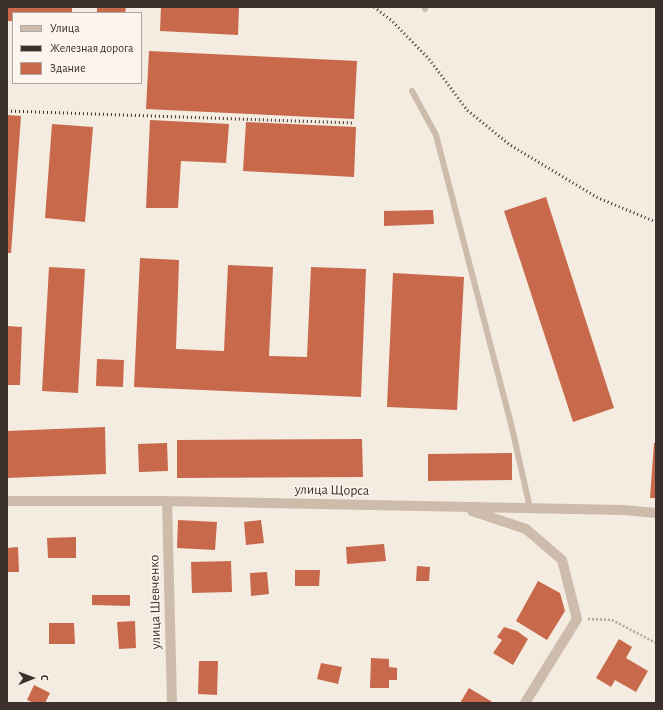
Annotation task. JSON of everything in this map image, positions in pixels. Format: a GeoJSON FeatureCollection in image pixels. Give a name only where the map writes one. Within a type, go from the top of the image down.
{"type":"FeatureCollection","features":[{"type":"Feature","properties":{"kind":"street","name":"улица Щорса"},"geometry":{"type":"LineString","coordinates":[[7,501],[167,501],[623,510],[656,512]]}},
{"type":"Feature","properties":{"kind":"street","name":"улица Шевченко"},"geometry":{"type":"LineString","coordinates":[[167,501],[172,703]]}},
{"type":"Feature","properties":{"kind":"street"},"geometry":{"type":"LineString","coordinates":[[462,507],[526,529],[562,560],[577,619],[525,703]]}},
{"type":"Feature","properties":{"kind":"lane"},"geometry":{"type":"LineString","coordinates":[[412,91],[436,135],[512,428],[530,508]]}},
{"type":"Feature","properties":{"kind":"path"},"geometry":{"type":"LineString","coordinates":[[577,619],[612,620],[656,643]]}},
{"type":"Feature","properties":{"kind":"building"},"geometry":{"type":"Polygon","coordinates":[[[7,7],[72,7],[72,12],[12,12],[12,21],[7,21],[7,7]]]}},
{"type":"Feature","properties":{"kind":"building"},"geometry":{"type":"Polygon","coordinates":[[[97,7],[126,7],[125,12],[97,12],[97,7]]]}},
{"type":"Feature","properties":{"kind":"building"},"geometry":{"type":"Polygon","coordinates":[[[161,7],[239,7],[238,35],[160,31],[161,7]]]}},
{"type":"Feature","properties":{"kind":"building"},"geometry":{"type":"Polygon","coordinates":[[[149,51],[357,61],[354,119],[146,109],[149,51]]]}},
{"type":"Feature","properties":{"kind":"building"},"geometry":{"type":"Polygon","coordinates":[[[7,115],[21,116],[11,253],[7,253],[7,115]]]}},
{"type":"Feature","properties":{"kind":"building"},"geometry":{"type":"Polygon","coordinates":[[[150,120],[229,124],[226,163],[181,161],[178,208],[146,208],[150,120]]]}},
{"type":"Feature","properties":{"kind":"building"},"geometry":{"type":"Polygon","coordinates":[[[246,122],[356,127],[354,177],[243,171],[246,122]]]}},
{"type":"Feature","properties":{"kind":"building"},"geometry":{"type":"Polygon","coordinates":[[[52,124],[93,127],[85,222],[45,218],[52,124]]]}},
{"type":"Feature","properties":{"kind":"building"},"geometry":{"type":"Polygon","coordinates":[[[546,197],[614,408],[573,422],[504,211],[546,197]]]}},
{"type":"Feature","properties":{"kind":"building"},"geometry":{"type":"Polygon","coordinates":[[[433,210],[434,224],[384,226],[384,211],[433,210]]]}},
{"type":"Feature","properties":{"kind":"building"},"geometry":{"type":"Polygon","coordinates":[[[140,258],[179,260],[176,349],[224,351],[228,265],[273,267],[269,356],[307,357],[311,267],[366,269],[361,397],[134,387],[140,258]]]}},
{"type":"Feature","properties":{"kind":"building"},"geometry":{"type":"Polygon","coordinates":[[[49,267],[85,269],[78,393],[42,391],[49,267]]]}},
{"type":"Feature","properties":{"kind":"building"},"geometry":{"type":"Polygon","coordinates":[[[393,273],[464,277],[457,410],[387,407],[393,273]]]}},
{"type":"Feature","properties":{"kind":"building"},"geometry":{"type":"Polygon","coordinates":[[[7,326],[22,327],[20,385],[7,385],[7,326]]]}},
{"type":"Feature","properties":{"kind":"building"},"geometry":{"type":"Polygon","coordinates":[[[97,359],[124,360],[123,387],[96,386],[97,359]]]}},
{"type":"Feature","properties":{"kind":"building"},"geometry":{"type":"Polygon","coordinates":[[[105,427],[106,474],[7,478],[7,431],[105,427]]]}},
{"type":"Feature","properties":{"kind":"building"},"geometry":{"type":"Polygon","coordinates":[[[362,439],[363,477],[177,478],[177,440],[362,439]]]}},
{"type":"Feature","properties":{"kind":"building"},"geometry":{"type":"Polygon","coordinates":[[[167,443],[168,471],[139,472],[138,444],[167,443]]]}},
{"type":"Feature","properties":{"kind":"building"},"geometry":{"type":"Polygon","coordinates":[[[654,443],[656,443],[656,498],[650,498],[654,443]]]}},
{"type":"Feature","properties":{"kind":"building"},"geometry":{"type":"Polygon","coordinates":[[[512,453],[512,480],[428,481],[428,454],[512,453]]]}},
{"type":"Feature","properties":{"kind":"building"},"geometry":{"type":"Polygon","coordinates":[[[178,520],[217,522],[215,550],[177,548],[178,520]]]}},
{"type":"Feature","properties":{"kind":"building"},"geometry":{"type":"Polygon","coordinates":[[[261,520],[264,543],[246,545],[244,522],[261,520]]]}},
{"type":"Feature","properties":{"kind":"building"},"geometry":{"type":"Polygon","coordinates":[[[76,537],[76,558],[48,558],[47,538],[76,537]]]}},
{"type":"Feature","properties":{"kind":"building"},"geometry":{"type":"Polygon","coordinates":[[[384,544],[386,561],[347,564],[346,547],[384,544]]]}},
{"type":"Feature","properties":{"kind":"building"},"geometry":{"type":"Polygon","coordinates":[[[18,547],[19,572],[7,572],[7,548],[18,547]]]}},
{"type":"Feature","properties":{"kind":"building"},"geometry":{"type":"Polygon","coordinates":[[[231,561],[232,592],[192,593],[191,562],[231,561]]]}},
{"type":"Feature","properties":{"kind":"building"},"geometry":{"type":"Polygon","coordinates":[[[417,566],[430,567],[429,581],[416,581],[417,566]]]}},
{"type":"Feature","properties":{"kind":"building"},"geometry":{"type":"Polygon","coordinates":[[[295,570],[320,570],[319,586],[295,586],[295,570]]]}},
{"type":"Feature","properties":{"kind":"building"},"geometry":{"type":"Polygon","coordinates":[[[267,572],[269,594],[251,596],[250,573],[267,572]]]}},
{"type":"Feature","properties":{"kind":"building"},"geometry":{"type":"Polygon","coordinates":[[[538,581],[560,593],[565,611],[547,640],[516,621],[538,581]]]}},
{"type":"Feature","properties":{"kind":"building"},"geometry":{"type":"Polygon","coordinates":[[[92,595],[130,595],[130,606],[92,605],[92,595]]]}},
{"type":"Feature","properties":{"kind":"building"},"geometry":{"type":"Polygon","coordinates":[[[135,621],[136,648],[119,649],[117,622],[135,621]]]}},
{"type":"Feature","properties":{"kind":"building"},"geometry":{"type":"Polygon","coordinates":[[[49,623],[74,623],[75,644],[49,644],[49,623]]]}},
{"type":"Feature","properties":{"kind":"building"},"geometry":{"type":"Polygon","coordinates":[[[504,627],[517,631],[528,639],[513,665],[493,653],[502,640],[497,637],[504,627]]]}},
{"type":"Feature","properties":{"kind":"building"},"geometry":{"type":"Polygon","coordinates":[[[619,639],[632,647],[626,658],[648,671],[636,692],[615,680],[611,687],[596,678],[619,639]]]}},
{"type":"Feature","properties":{"kind":"building"},"geometry":{"type":"Polygon","coordinates":[[[371,658],[389,659],[389,667],[397,668],[397,680],[389,680],[389,688],[370,688],[371,658]]]}},
{"type":"Feature","properties":{"kind":"building"},"geometry":{"type":"Polygon","coordinates":[[[199,661],[218,661],[217,695],[198,694],[199,661]]]}},
{"type":"Feature","properties":{"kind":"building"},"geometry":{"type":"Polygon","coordinates":[[[321,663],[342,667],[338,684],[317,679],[321,663]]]}},
{"type":"Feature","properties":{"kind":"building"},"geometry":{"type":"Polygon","coordinates":[[[34,685],[50,693],[45,703],[34,703],[27,700],[34,685]]]}},
{"type":"Feature","properties":{"kind":"building"},"geometry":{"type":"Polygon","coordinates":[[[469,688],[494,703],[460,703],[469,688]]]}},
{"type":"Feature","properties":{"kind":"railway"},"geometry":{"type":"LineString","coordinates":[[374,7],[392,21],[429,59],[467,110],[510,145],[598,198],[656,222]]}},
{"type":"Feature","properties":{"kind":"railway"},"geometry":{"type":"LineString","coordinates":[[7,111],[354,123]]}}]}
